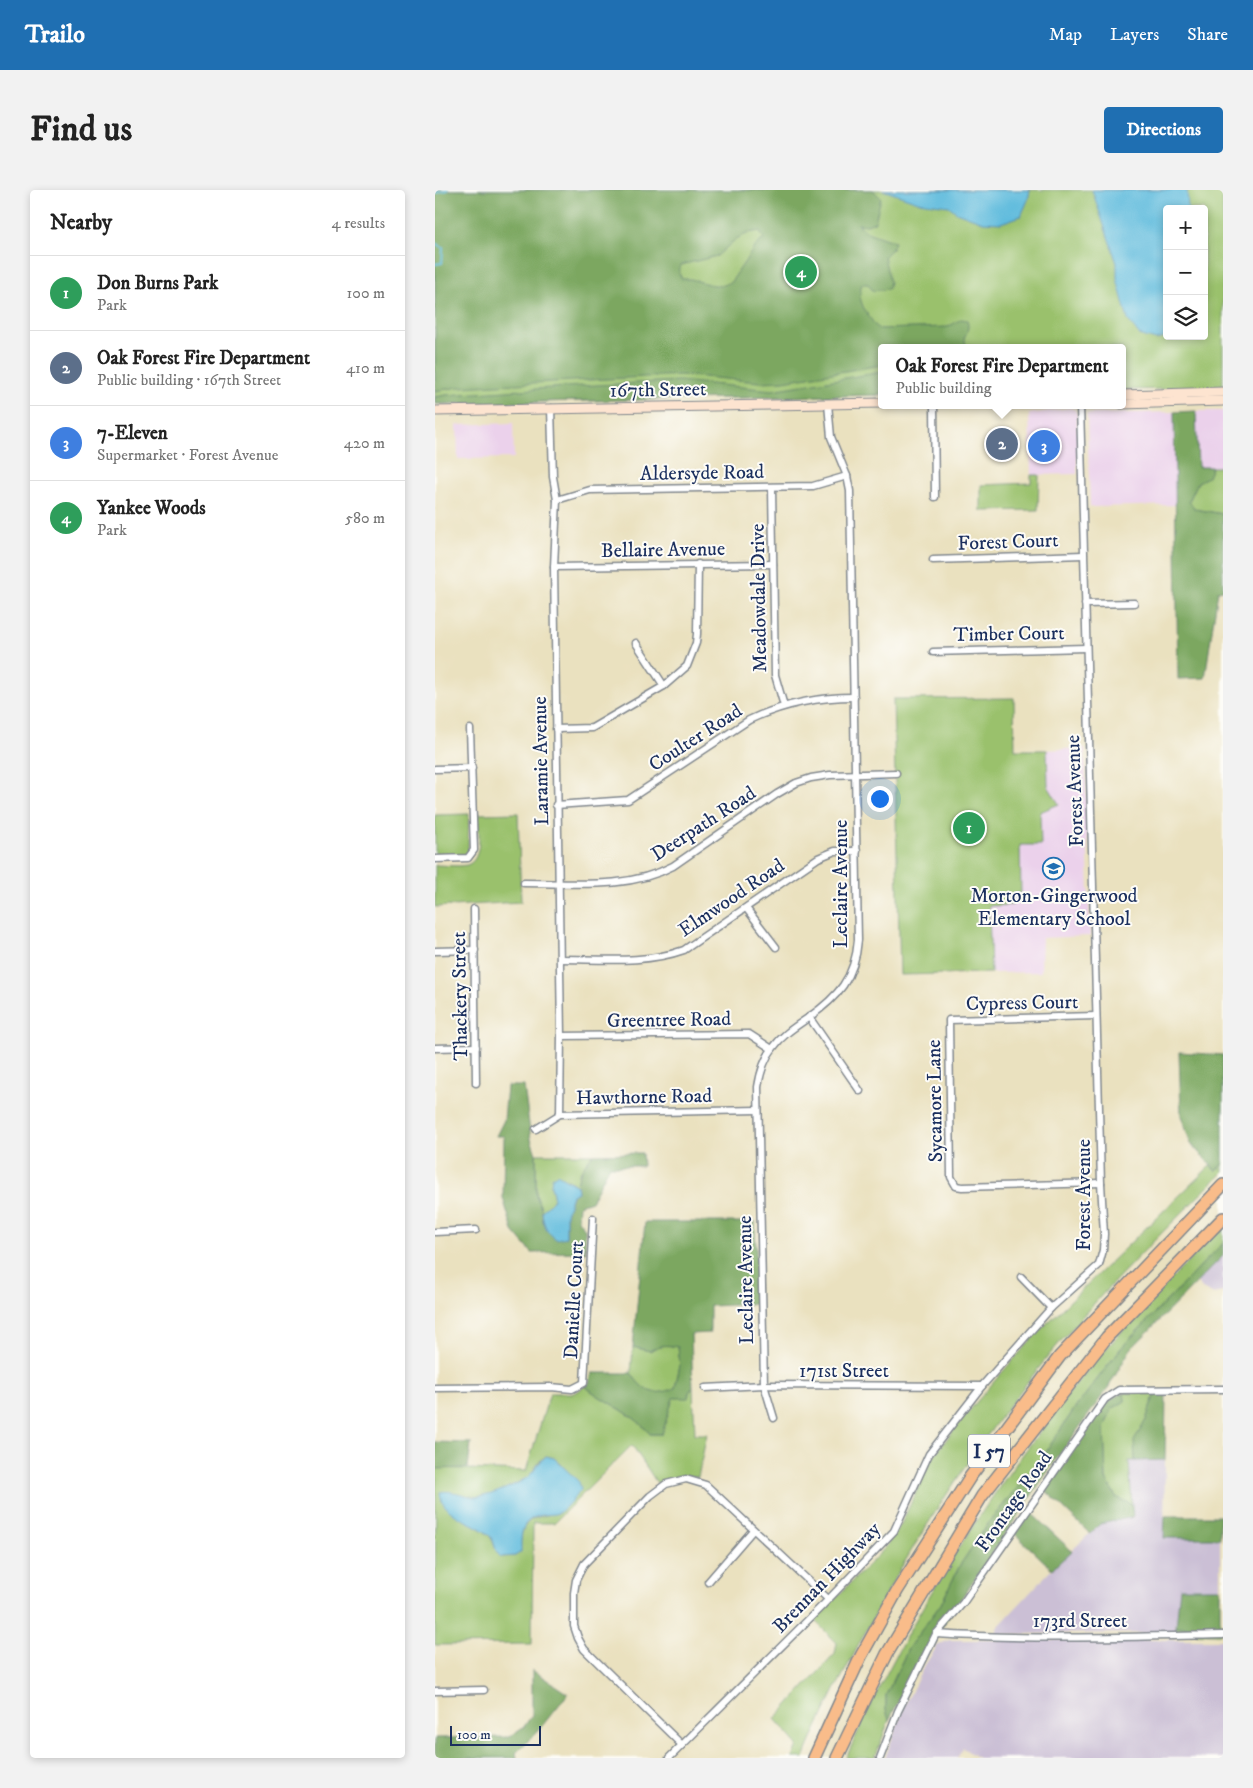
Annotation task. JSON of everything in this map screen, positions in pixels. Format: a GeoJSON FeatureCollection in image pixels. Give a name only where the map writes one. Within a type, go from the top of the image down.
{"type":"FeatureCollection","features":[{"type":"Feature","properties":{"kind":"highway","name":"I 57"},"geometry":{"type":"LineString","coordinates":[[814,1758],[861,1656],[897,1591],[970,1477],[1060,1356],[1223,1185]]}},
{"type":"Feature","properties":{"kind":"highway","name":"I 57"},"geometry":{"type":"LineString","coordinates":[[837,1758],[887,1654],[982,1496],[1107,1337],[1223,1218]]}},
{"type":"Feature","properties":{"kind":"main road"},"geometry":{"type":"LineString","coordinates":[[1126,395],[1223,392]]}},
{"type":"Feature","properties":{"kind":"main road"},"geometry":{"type":"LineString","coordinates":[[1126,404],[1223,401]]}},
{"type":"Feature","properties":{"kind":"main road","name":"167th Street"},"geometry":{"type":"LineString","coordinates":[[435,411],[878,403]]}},
{"type":"Feature","properties":{"kind":"street","name":"Leclaire Avenue"},"geometry":{"type":"LineString","coordinates":[[774,1418],[764,1385],[758,1087],[760,1076],[772,1049],[791,1029],[830,1001],[842,988],[849,977],[856,958],[858,940],[850,491],[847,476],[831,437],[828,404]]}},
{"type":"Feature","properties":{"kind":"street","name":"Laramie Avenue"},"geometry":{"type":"LineString","coordinates":[[551,408],[553,477],[557,500],[554,567],[561,1036],[560,1114]]}},
{"type":"Feature","properties":{"kind":"street"},"geometry":{"type":"LineString","coordinates":[[933,409],[935,497]]}},
{"type":"Feature","properties":{"kind":"street","name":"Forest Avenue"},"geometry":{"type":"LineString","coordinates":[[1080,409],[1096,1016],[1104,1234],[1103,1250],[1099,1264]]}},
{"type":"Feature","properties":{"kind":"street","name":"Aldersyde Road"},"geometry":{"type":"LineString","coordinates":[[557,500],[590,490],[813,486],[847,476]]}},
{"type":"Feature","properties":{"kind":"street","name":"Meadowdale Drive"},"geometry":{"type":"LineString","coordinates":[[771,488],[775,675],[784,706]]}},
{"type":"Feature","properties":{"kind":"street","name":"Forest Court"},"geometry":{"type":"LineString","coordinates":[[933,560],[1083,555]]}},
{"type":"Feature","properties":{"kind":"street"},"geometry":{"type":"LineString","coordinates":[[555,728],[592,728],[665,686],[687,666],[696,643],[698,564]]}},
{"type":"Feature","properties":{"kind":"street","name":"Bellaire Avenue"},"geometry":{"type":"LineString","coordinates":[[554,567],[773,564]]}},
{"type":"Feature","properties":{"kind":"street"},"geometry":{"type":"LineString","coordinates":[[1085,604],[1135,603]]}},
{"type":"Feature","properties":{"kind":"street"},"geometry":{"type":"LineString","coordinates":[[635,643],[665,686]]}},
{"type":"Feature","properties":{"kind":"street","name":"Timber Court"},"geometry":{"type":"LineString","coordinates":[[933,652],[1087,648]]}},
{"type":"Feature","properties":{"kind":"street","name":"Coulter Road"},"geometry":{"type":"LineString","coordinates":[[557,805],[628,800],[749,720],[784,706],[817,699],[854,697]]}},
{"type":"Feature","properties":{"kind":"street"},"geometry":{"type":"LineString","coordinates":[[435,859],[468,858],[474,850],[470,729]]}},
{"type":"Feature","properties":{"kind":"street"},"geometry":{"type":"LineString","coordinates":[[435,769],[472,768]]}},
{"type":"Feature","properties":{"kind":"street","name":"Deerpath Road"},"geometry":{"type":"LineString","coordinates":[[524,883],[619,882],[643,878],[661,872],[787,788],[805,780],[822,776],[896,773]]}},
{"type":"Feature","properties":{"kind":"street","name":"Elmwood Road"},"geometry":{"type":"LineString","coordinates":[[560,959],[649,958],[669,955],[684,950],[825,854],[835,851],[857,851]]}},
{"type":"Feature","properties":{"kind":"street"},"geometry":{"type":"LineString","coordinates":[[746,908],[776,948]]}},
{"type":"Feature","properties":{"kind":"street","name":"Thackery Street"},"geometry":{"type":"LineString","coordinates":[[474,909],[476,1083]]}},
{"type":"Feature","properties":{"kind":"street"},"geometry":{"type":"LineString","coordinates":[[435,951],[475,950]]}},
{"type":"Feature","properties":{"kind":"street","name":"Cypress Court"},"geometry":{"type":"LineString","coordinates":[[949,1020],[1096,1016]]}},
{"type":"Feature","properties":{"kind":"street"},"geometry":{"type":"LineString","coordinates":[[809,1017],[860,1091]]}},
{"type":"Feature","properties":{"kind":"street","name":"Sycamore Lane"},"geometry":{"type":"LineString","coordinates":[[949,1020],[951,1177],[956,1186],[1101,1183]]}},
{"type":"Feature","properties":{"kind":"street","name":"Greentree Road"},"geometry":{"type":"LineString","coordinates":[[561,1036],[749,1034],[772,1049]]}},
{"type":"Feature","properties":{"kind":"street"},"geometry":{"type":"LineString","coordinates":[[435,1048],[476,1047]]}},
{"type":"Feature","properties":{"kind":"street","name":"Hawthorne Road"},"geometry":{"type":"LineString","coordinates":[[536,1129],[560,1114],[758,1110]]}},
{"type":"Feature","properties":{"kind":"street","name":"Danielle Court"},"geometry":{"type":"LineString","coordinates":[[435,1388],[551,1387],[572,1389],[584,1383],[593,1218]]}},
{"type":"Feature","properties":{"kind":"street"},"geometry":{"type":"LineString","coordinates":[[435,1232],[476,1230]]}},
{"type":"Feature","properties":{"kind":"street","name":"Brennan Highway"},"geometry":{"type":"LineString","coordinates":[[669,1758],[828,1600],[894,1531],[929,1454],[982,1386],[1051,1308],[1099,1264]]}},
{"type":"Feature","properties":{"kind":"street"},"geometry":{"type":"LineString","coordinates":[[1021,1277],[1051,1308]]}},
{"type":"Feature","properties":{"kind":"street","name":"171st Street"},"geometry":{"type":"LineString","coordinates":[[705,1388],[764,1385],[982,1386]]}},
{"type":"Feature","properties":{"kind":"street","name":"Frontage Road"},"geometry":{"type":"LineString","coordinates":[[881,1758],[897,1711],[937,1634],[963,1603],[1105,1399],[1119,1390],[1223,1389]]}},
{"type":"Feature","properties":{"kind":"street"},"geometry":{"type":"LineString","coordinates":[[682,1745],[584,1649],[580,1643],[575,1626],[574,1593],[576,1580],[584,1564],[650,1496],[666,1484],[685,1480],[706,1485],[828,1600]]}},
{"type":"Feature","properties":{"kind":"street"},"geometry":{"type":"LineString","coordinates":[[708,1582],[753,1530]]}},
{"type":"Feature","properties":{"kind":"street","name":"173rd Street"},"geometry":{"type":"LineString","coordinates":[[937,1634],[965,1636],[1120,1637],[1223,1635]]}},
{"type":"Feature","properties":{"kind":"street"},"geometry":{"type":"LineString","coordinates":[[435,1691],[483,1690]]}},
{"type":"Feature","properties":{"kind":"shaded area"},"geometry":{"type":"Polygon","coordinates":[[[1063,409],[1075,410],[1077,414],[1077,474],[1031,475],[1029,414],[1063,409]]]}},
{"type":"Feature","properties":{"kind":"shaded area"},"geometry":{"type":"Polygon","coordinates":[[[1196,411],[1223,411],[1223,467],[1198,467],[1196,411]]]}},
{"type":"Feature","properties":{"kind":"shaded area"},"geometry":{"type":"Polygon","coordinates":[[[1174,412],[1177,505],[1090,507],[1087,414],[1174,412]]]}},
{"type":"Feature","properties":{"kind":"shaded area"},"geometry":{"type":"Polygon","coordinates":[[[513,423],[514,458],[458,459],[457,425],[513,423]]]}},
{"type":"Feature","properties":{"kind":"shaded area","name":"Morton-Gingerwood Elementary School"},"geometry":{"type":"Polygon","coordinates":[[[1085,748],[1090,936],[1042,938],[1041,972],[991,973],[989,906],[1013,904],[1020,845],[1040,812],[1048,786],[1047,750],[1085,748]]]}},
{"type":"Feature","properties":{"kind":"shaded area"},"geometry":{"type":"Polygon","coordinates":[[[1223,1256],[1223,1292],[1212,1294],[1204,1290],[1197,1282],[1223,1256]]]}},
{"type":"Feature","properties":{"kind":"shaded area"},"geometry":{"type":"Polygon","coordinates":[[[1165,1460],[1164,1538],[1220,1538],[1220,1588],[1180,1588],[1175,1633],[997,1634],[997,1628],[1052,1569],[1100,1524],[1133,1517],[1129,1461],[1165,1460]]]}},
{"type":"Feature","properties":{"kind":"shaded area"},"geometry":{"type":"Polygon","coordinates":[[[949,1640],[1223,1640],[1223,1758],[978,1758],[963,1748],[957,1758],[885,1758],[904,1707],[923,1668],[938,1645],[949,1640]]]}},
{"type":"Feature","properties":{"kind":"green space"},"geometry":{"type":"Polygon","coordinates":[[[435,190],[1223,190],[1223,388],[1126,390],[1126,344],[878,344],[878,395],[435,404],[435,190]]]}},
{"type":"Feature","properties":{"kind":"green space"},"geometry":{"type":"Polygon","coordinates":[[[435,190],[873,190],[881,198],[875,222],[867,225],[858,224],[867,232],[895,242],[892,249],[884,257],[890,282],[888,289],[873,291],[868,284],[862,284],[860,290],[861,302],[870,318],[878,329],[948,327],[961,319],[967,320],[968,325],[964,338],[966,344],[878,344],[878,366],[783,381],[760,382],[681,375],[459,387],[435,391],[435,190]],[[759,231],[736,239],[717,256],[681,265],[679,273],[682,279],[691,279],[721,286],[731,282],[754,248],[764,238],[759,231]]]}},
{"type":"Feature","properties":{"kind":"green space"},"geometry":{"type":"Polygon","coordinates":[[[878,373],[878,395],[435,404],[435,397],[446,395],[679,381],[772,390],[878,373]]]}},
{"type":"Feature","properties":{"kind":"green space"},"geometry":{"type":"Polygon","coordinates":[[[1196,411],[1198,467],[1212,467],[1208,477],[1198,482],[1189,501],[1195,509],[1223,514],[1223,590],[1218,591],[1205,678],[1178,679],[1174,412],[1196,411]]]}},
{"type":"Feature","properties":{"kind":"green space"},"geometry":{"type":"Polygon","coordinates":[[[1212,467],[1223,467],[1223,514],[1195,509],[1189,501],[1198,482],[1207,477],[1212,467]]]}},
{"type":"Feature","properties":{"kind":"green space"},"geometry":{"type":"Polygon","coordinates":[[[1031,475],[1039,475],[1038,510],[981,511],[981,485],[1031,483],[1031,475]]]}},
{"type":"Feature","properties":{"kind":"green space"},"geometry":{"type":"Polygon","coordinates":[[[1014,698],[1015,750],[1047,750],[1048,786],[1059,804],[1040,812],[1041,845],[1020,845],[1021,893],[1013,894],[1013,905],[989,906],[991,973],[900,975],[893,699],[1014,698]]]}},
{"type":"Feature","properties":{"kind":"green space"},"geometry":{"type":"Polygon","coordinates":[[[518,813],[521,902],[435,907],[435,865],[463,866],[472,862],[476,856],[479,842],[478,814],[518,813]]]}},
{"type":"Feature","properties":{"kind":"green space"},"geometry":{"type":"Polygon","coordinates":[[[469,814],[468,852],[464,855],[435,856],[435,815],[469,814]]]}},
{"type":"Feature","properties":{"kind":"green space"},"geometry":{"type":"Polygon","coordinates":[[[1179,1052],[1223,1055],[1223,1163],[1216,1171],[1191,1144],[1181,1116],[1179,1052]]]}},
{"type":"Feature","properties":{"kind":"green space"},"geometry":{"type":"Polygon","coordinates":[[[507,1086],[524,1086],[531,1139],[536,1154],[536,1195],[542,1211],[543,1222],[566,1237],[566,1214],[572,1195],[578,1192],[579,1176],[593,1154],[642,1153],[643,1166],[610,1166],[591,1201],[579,1205],[578,1220],[585,1229],[585,1252],[532,1253],[513,1231],[503,1198],[504,1136],[496,1136],[504,1120],[507,1086]]]}},
{"type":"Feature","properties":{"kind":"green space"},"geometry":{"type":"Polygon","coordinates":[[[536,1154],[593,1154],[579,1173],[577,1186],[567,1179],[551,1185],[554,1199],[542,1211],[536,1195],[536,1154]]]}},
{"type":"Feature","properties":{"kind":"green space"},"geometry":{"type":"Polygon","coordinates":[[[1223,1163],[1223,1172],[1080,1319],[1002,1415],[948,1492],[898,1573],[827,1706],[804,1758],[793,1758],[798,1745],[775,1719],[835,1654],[837,1643],[814,1620],[885,1548],[902,1522],[932,1458],[963,1418],[1037,1333],[1210,1166],[1216,1171],[1223,1163]]]}},
{"type":"Feature","properties":{"kind":"green space"},"geometry":{"type":"Polygon","coordinates":[[[645,1222],[755,1222],[758,1304],[710,1306],[710,1333],[691,1334],[693,1389],[690,1390],[688,1398],[673,1398],[662,1434],[650,1434],[636,1420],[585,1386],[589,1383],[592,1373],[631,1373],[640,1385],[650,1391],[661,1392],[675,1388],[680,1365],[678,1347],[657,1347],[650,1351],[633,1347],[645,1222]]]}},
{"type":"Feature","properties":{"kind":"green space"},"geometry":{"type":"Polygon","coordinates":[[[1223,1226],[1223,1243],[1121,1348],[1073,1411],[1041,1459],[989,1522],[960,1565],[941,1604],[909,1647],[886,1695],[886,1710],[889,1720],[875,1758],[846,1758],[867,1712],[914,1623],[993,1496],[1088,1370],[1141,1311],[1223,1226]]]}},
{"type":"Feature","properties":{"kind":"green space"},"geometry":{"type":"Polygon","coordinates":[[[1223,1243],[1223,1256],[1130,1350],[1108,1388],[1055,1461],[922,1656],[889,1720],[886,1710],[886,1695],[909,1647],[941,1604],[960,1565],[989,1522],[1041,1459],[1073,1411],[1121,1348],[1223,1243]]]}},
{"type":"Feature","properties":{"kind":"green space"},"geometry":{"type":"Polygon","coordinates":[[[666,1345],[678,1347],[680,1365],[675,1388],[662,1393],[648,1392],[637,1382],[631,1373],[633,1347],[650,1351],[656,1347],[666,1345]]]}},
{"type":"Feature","properties":{"kind":"green space"},"geometry":{"type":"Polygon","coordinates":[[[585,1386],[636,1420],[650,1434],[662,1434],[673,1397],[693,1389],[695,1434],[707,1434],[698,1477],[677,1476],[657,1483],[632,1445],[554,1523],[533,1523],[532,1644],[435,1645],[436,1468],[526,1471],[550,1393],[575,1393],[585,1386]],[[546,1456],[540,1461],[529,1477],[495,1494],[479,1497],[463,1495],[441,1500],[451,1511],[488,1534],[501,1557],[515,1556],[520,1552],[522,1533],[528,1522],[559,1513],[563,1466],[554,1458],[546,1456]]]}},
{"type":"Feature","properties":{"kind":"green space"},"geometry":{"type":"Polygon","coordinates":[[[1124,1393],[1155,1393],[1146,1420],[1135,1441],[1135,1461],[1129,1461],[1132,1505],[1116,1497],[1106,1479],[1104,1428],[1112,1409],[1125,1401],[1124,1393]]]}},
{"type":"Feature","properties":{"kind":"green space"},"geometry":{"type":"Polygon","coordinates":[[[1124,1393],[1125,1401],[1112,1409],[1104,1428],[1106,1479],[1116,1497],[1132,1505],[1133,1517],[1100,1524],[1090,1534],[1044,1489],[1103,1408],[1114,1397],[1124,1393]]]}},
{"type":"Feature","properties":{"kind":"green space"},"geometry":{"type":"Polygon","coordinates":[[[1155,1393],[1166,1393],[1165,1460],[1135,1461],[1134,1441],[1146,1420],[1155,1393]]]}},
{"type":"Feature","properties":{"kind":"green space"},"geometry":{"type":"Polygon","coordinates":[[[435,1442],[471,1443],[468,1468],[435,1469],[435,1442]]]}},
{"type":"Feature","properties":{"kind":"green space"},"geometry":{"type":"Polygon","coordinates":[[[1029,1511],[1072,1551],[1052,1569],[1013,1532],[1029,1511]]]}},
{"type":"Feature","properties":{"kind":"green space"},"geometry":{"type":"Polygon","coordinates":[[[1165,1516],[1220,1516],[1220,1538],[1164,1538],[1165,1516]]]}},
{"type":"Feature","properties":{"kind":"green space"},"geometry":{"type":"Polygon","coordinates":[[[1180,1588],[1220,1588],[1220,1627],[1176,1627],[1180,1588]]]}},
{"type":"Feature","properties":{"kind":"green space"},"geometry":{"type":"Polygon","coordinates":[[[1176,1627],[1220,1627],[1220,1634],[1175,1633],[1176,1627]]]}},
{"type":"Feature","properties":{"kind":"green space"},"geometry":{"type":"Polygon","coordinates":[[[532,1670],[568,1694],[537,1732],[516,1753],[517,1758],[435,1758],[435,1738],[510,1737],[523,1728],[532,1715],[532,1670]]]}},
{"type":"Feature","properties":{"kind":"water"},"geometry":{"type":"Polygon","coordinates":[[[883,190],[1030,190],[1021,216],[1001,223],[983,222],[956,212],[949,206],[918,202],[883,190]]]}},
{"type":"Feature","properties":{"kind":"water"},"geometry":{"type":"Polygon","coordinates":[[[1092,190],[1187,190],[1188,205],[1163,205],[1163,338],[1156,340],[1139,335],[1128,320],[1117,279],[1117,263],[1092,190]]]}},
{"type":"Feature","properties":{"kind":"water"},"geometry":{"type":"Polygon","coordinates":[[[557,1174],[577,1186],[578,1192],[572,1195],[566,1214],[566,1237],[556,1239],[546,1227],[542,1211],[554,1199],[551,1185],[552,1177],[557,1174]]]}},
{"type":"Feature","properties":{"kind":"water"},"geometry":{"type":"Polygon","coordinates":[[[546,1456],[554,1458],[579,1482],[581,1490],[567,1506],[556,1514],[542,1515],[529,1520],[523,1528],[521,1552],[515,1556],[501,1557],[497,1553],[490,1536],[453,1513],[442,1501],[440,1492],[445,1491],[478,1497],[511,1486],[528,1477],[546,1456]]]}},
{"type":"Feature","properties":{"kind":"waterway"},"geometry":{"type":"LineString","coordinates":[[435,193],[447,190]]}},
{"type":"Feature","properties":{"kind":"waterway"},"geometry":{"type":"LineString","coordinates":[[435,243],[443,248],[442,263],[435,264]]}},
{"type":"Feature","properties":{"kind":"place","name":"Yankee Woods"},"geometry":{"type":"Point","coordinates":[801,272]}},
{"type":"Feature","properties":{"kind":"place","name":"Oak Forest Fire Department"},"geometry":{"type":"Point","coordinates":[1002,444]}},
{"type":"Feature","properties":{"kind":"place","name":"7-Eleven"},"geometry":{"type":"Point","coordinates":[1044,446]}},
{"type":"Feature","properties":{"kind":"place","name":"Don Burns Park"},"geometry":{"type":"Point","coordinates":[969,828]}},
{"type":"Feature","properties":{"kind":"place","name":"Morton-Gingerwood Elementary School"},"geometry":{"type":"Point","coordinates":[1054,869]}}]}
